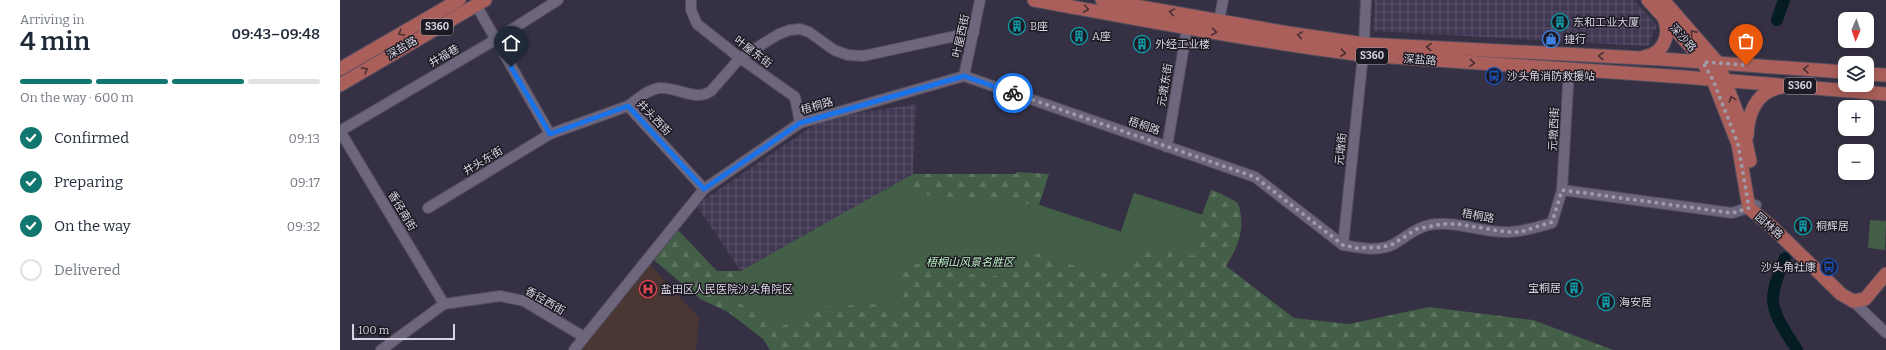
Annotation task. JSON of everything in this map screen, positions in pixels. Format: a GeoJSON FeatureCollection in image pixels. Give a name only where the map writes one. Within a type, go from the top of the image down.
{"type":"FeatureCollection","features":[{"type":"Feature","properties":{"kind":"main road","name":"深盐路"},"geometry":{"type":"LineString","coordinates":[[340,69],[459,0]]}},
{"type":"Feature","properties":{"kind":"main road","name":"深盐路"},"geometry":{"type":"LineString","coordinates":[[1034,0],[1363,49],[1569,69],[1719,80]]}},
{"type":"Feature","properties":{"kind":"main road","name":"深盐路"},"geometry":{"type":"LineString","coordinates":[[1102,0],[1188,22],[1219,21],[1322,38],[1363,49],[1640,58],[1703,62]]}},
{"type":"Feature","properties":{"kind":"main road","name":"深沙路"},"geometry":{"type":"LineString","coordinates":[[1648,0],[1719,80]]}},
{"type":"Feature","properties":{"kind":"main road","name":"深沙路"},"geometry":{"type":"LineString","coordinates":[[1663,0],[1718,63],[1719,80]]}},
{"type":"Feature","properties":{"kind":"main road","name":"深盐路"},"geometry":{"type":"LineString","coordinates":[[340,84],[480,2]]}},
{"type":"Feature","properties":{"kind":"main road"},"geometry":{"type":"LineString","coordinates":[[1640,58],[1656,53],[1665,42],[1668,32],[1664,18]]}},
{"type":"Feature","properties":{"kind":"main road","name":"S360"},"geometry":{"type":"LineString","coordinates":[[1703,62],[1838,72]]}},
{"type":"Feature","properties":{"kind":"main road"},"geometry":{"type":"LineString","coordinates":[[1874,74],[1886,75]]}},
{"type":"Feature","properties":{"kind":"main road","name":"S360"},"geometry":{"type":"LineString","coordinates":[[1719,80],[1886,94]]}},
{"type":"Feature","properties":{"kind":"main road","name":"园林路"},"geometry":{"type":"LineString","coordinates":[[1719,80],[1747,142],[1754,200],[1752,207]]}},
{"type":"Feature","properties":{"kind":"main road","name":"园林路"},"geometry":{"type":"LineString","coordinates":[[1719,80],[1741,153],[1746,201],[1846,289],[1853,301]]}},
{"type":"Feature","properties":{"kind":"main road"},"geometry":{"type":"LineString","coordinates":[[1747,142],[1749,121],[1757,100],[1770,90],[1790,86]]}},
{"type":"Feature","properties":{"kind":"main road"},"geometry":{"type":"LineString","coordinates":[[1853,301],[1865,299],[1886,274]]}},
{"type":"Feature","properties":{"kind":"street","name":"井福巷"},"geometry":{"type":"LineString","coordinates":[[340,131],[495,40],[558,0]]}},
{"type":"Feature","properties":{"kind":"street","name":"叶屋东街"},"geometry":{"type":"LineString","coordinates":[[691,0],[691,10],[697,24],[740,58],[795,97],[800,123]]}},
{"type":"Feature","properties":{"kind":"street","name":"叶屋西街"},"geometry":{"type":"LineString","coordinates":[[964,76],[980,0]]}},
{"type":"Feature","properties":{"kind":"street"},"geometry":{"type":"LineString","coordinates":[[1219,21],[1223,0]]}},
{"type":"Feature","properties":{"kind":"street","name":"元墩街"},"geometry":{"type":"LineString","coordinates":[[1343,245],[1363,49],[1366,0]]}},
{"type":"Feature","properties":{"kind":"street"},"geometry":{"type":"LineString","coordinates":[[480,2],[495,40],[550,134]]}},
{"type":"Feature","properties":{"kind":"street","name":"元墩东街"},"geometry":{"type":"LineString","coordinates":[[1167,147],[1188,22]]}},
{"type":"Feature","properties":{"kind":"street"},"geometry":{"type":"LineString","coordinates":[[628,106],[650,91],[660,88],[670,88],[698,96],[706,95],[712,91],[740,58],[779,34],[790,30],[800,29],[809,32],[834,50],[848,55],[863,56],[974,32]]}},
{"type":"Feature","properties":{"kind":"street","name":"元墩西街"},"geometry":{"type":"LineString","coordinates":[[1562,190],[1569,69]]}},
{"type":"Feature","properties":{"kind":"street","name":"梧桐路"},"geometry":{"type":"LineString","coordinates":[[574,350],[704,189],[800,123],[964,76],[1255,177],[1343,245],[1356,248],[1383,247],[1393,244],[1417,229],[1442,224],[1458,224],[1496,232],[1520,232],[1552,222],[1562,190]]}},
{"type":"Feature","properties":{"kind":"street","name":"井头西街"},"geometry":{"type":"LineString","coordinates":[[550,134],[628,106],[704,189]]}},
{"type":"Feature","properties":{"kind":"street","name":"香径南街"},"geometry":{"type":"LineString","coordinates":[[340,131],[444,304]]}},
{"type":"Feature","properties":{"kind":"street","name":"井头东街"},"geometry":{"type":"LineString","coordinates":[[428,208],[550,134]]}},
{"type":"Feature","properties":{"kind":"street"},"geometry":{"type":"LineString","coordinates":[[1562,190],[1732,213],[1752,207]]}},
{"type":"Feature","properties":{"kind":"street","name":"香径西街"},"geometry":{"type":"LineString","coordinates":[[444,304],[500,296],[516,298],[524,301],[584,337]]}},
{"type":"Feature","properties":{"kind":"street","name":"园林路"},"geometry":{"type":"LineString","coordinates":[[1853,301],[1886,333]]}},
{"type":"Feature","properties":{"kind":"street"},"geometry":{"type":"LineString","coordinates":[[381,350],[444,304]]}},
{"type":"Feature","properties":{"kind":"shaded area"},"geometry":{"type":"Polygon","coordinates":[[[1367,0],[1634,0],[1657,26],[1648,46],[1373,31],[1375,1],[1367,0]]]}},
{"type":"Feature","properties":{"kind":"shaded area"},"geometry":{"type":"Polygon","coordinates":[[[916,104],[913,174],[741,271],[696,205],[823,119],[916,104]]]}},
{"type":"Feature","properties":{"kind":"shaded area","name":"盐田区人民医院沙头角院区"},"geometry":{"type":"Polygon","coordinates":[[[646,260],[699,318],[696,350],[574,350],[646,260]]]}},
{"type":"Feature","properties":{"kind":"green space","name":"梧桐山风景名胜区"},"geometry":{"type":"Polygon","coordinates":[[[1017,172],[1049,174],[1039,205],[1121,232],[1134,193],[1202,215],[1211,190],[1222,194],[1238,203],[1241,220],[1238,243],[1226,266],[1294,318],[1349,324],[1429,307],[1533,320],[1613,350],[770,350],[763,339],[728,312],[700,299],[654,260],[678,230],[717,271],[741,271],[913,174],[1016,174],[1017,172]]]}},
{"type":"Feature","properties":{"kind":"green space"},"geometry":{"type":"Polygon","coordinates":[[[913,174],[916,194],[1039,205],[1121,232],[1134,193],[1203,215],[1193,256],[1174,250],[1151,250],[1134,256],[1106,273],[1075,266],[1041,253],[1022,257],[1002,275],[987,277],[960,272],[927,262],[907,266],[897,281],[902,312],[873,304],[822,307],[780,327],[717,290],[741,271],[913,174]]]}},
{"type":"Feature","properties":{"kind":"green space"},"geometry":{"type":"Polygon","coordinates":[[[1870,220],[1886,221],[1885,250],[1868,248],[1870,220]]]}},
{"type":"Feature","properties":{"kind":"waterway"},"geometry":{"type":"LineString","coordinates":[[1777,20],[1784,0]]}},
{"type":"Feature","properties":{"kind":"waterway"},"geometry":{"type":"LineString","coordinates":[[1785,258],[1775,287],[1773,304],[1781,325],[1797,350]]}},
{"type":"Feature","properties":{"kind":"way so far"},"geometry":{"type":"LineString","coordinates":[[1013,93],[1255,177],[1343,245],[1372,249],[1393,244],[1417,229],[1428,225],[1458,224],[1496,232],[1520,232],[1552,222],[1562,190],[1732,213],[1749,208],[1746,201],[1741,153],[1713,80],[1703,62],[1746,65]]}},
{"type":"Feature","properties":{"kind":"place","name":"东和工业大厦"},"geometry":{"type":"Point","coordinates":[1560,22]}},
{"type":"Feature","properties":{"kind":"place","name":"B座"},"geometry":{"type":"Point","coordinates":[1017,26]}},
{"type":"Feature","properties":{"kind":"place","name":"A座"},"geometry":{"type":"Point","coordinates":[1079,36]}},
{"type":"Feature","properties":{"kind":"place","name":"捷行"},"geometry":{"type":"Point","coordinates":[1551,39]}},
{"type":"Feature","properties":{"kind":"place","name":"外经工业楼"},"geometry":{"type":"Point","coordinates":[1142,44]}},
{"type":"Feature","properties":{"kind":"place","name":"沙头角消防救援站"},"geometry":{"type":"Point","coordinates":[1494,76]}},
{"type":"Feature","properties":{"kind":"place","name":"桐辉居"},"geometry":{"type":"Point","coordinates":[1803,226]}},
{"type":"Feature","properties":{"kind":"place","name":"沙头角社康"},"geometry":{"type":"Point","coordinates":[1829,267]}},
{"type":"Feature","properties":{"kind":"place","name":"宝桐居"},"geometry":{"type":"Point","coordinates":[1574,288]}},
{"type":"Feature","properties":{"kind":"place","name":"盐田区人民医院沙头角院区"},"geometry":{"type":"Point","coordinates":[648,289]}},
{"type":"Feature","properties":{"kind":"place","name":"海安居"},"geometry":{"type":"Point","coordinates":[1606,302]}},
{"type":"Feature","properties":{"kind":"route"},"geometry":{"type":"LineString","coordinates":[[511,67],[550,134],[628,106],[704,189],[800,123],[964,76],[1013,93]]}}]}
